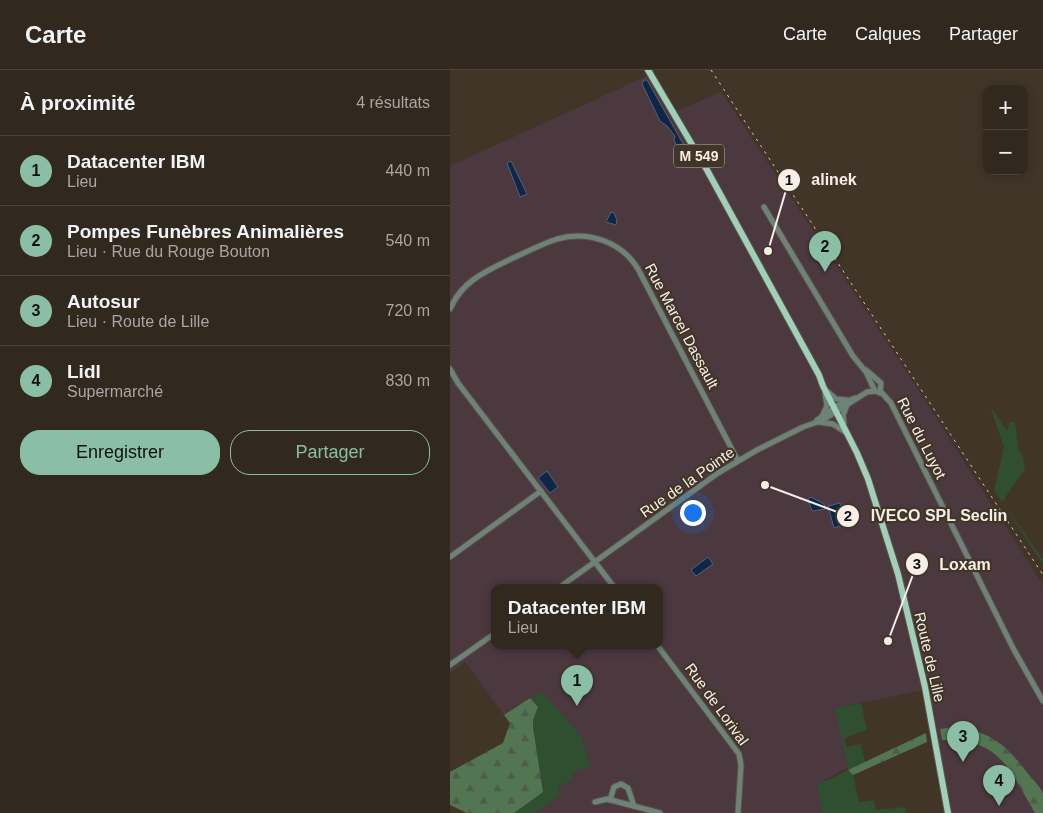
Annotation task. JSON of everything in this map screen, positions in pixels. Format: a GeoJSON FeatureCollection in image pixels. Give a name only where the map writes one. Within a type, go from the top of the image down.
{"type":"FeatureCollection","features":[{"type":"Feature","properties":{"kind":"main road","name":"M 549"},"geometry":{"type":"LineString","coordinates":[[648,70],[707,170],[785,313],[835,410]]}},
{"type":"Feature","properties":{"kind":"main road","name":"Route de Lille"},"geometry":{"type":"LineString","coordinates":[[835,410],[870,486],[901,584],[924,682],[949,813]]}},
{"type":"Feature","properties":{"kind":"street"},"geometry":{"type":"LineString","coordinates":[[764,208],[852,356],[867,374],[877,392],[881,385],[879,380],[860,365]]}},
{"type":"Feature","properties":{"kind":"street","name":"Rue Marcel Dassault"},"geometry":{"type":"LineString","coordinates":[[450,309],[460,292],[479,275],[550,241],[579,236],[595,238],[610,243],[627,254],[638,269],[738,461]]}},
{"type":"Feature","properties":{"kind":"street"},"geometry":{"type":"LineString","coordinates":[[450,369],[458,383],[612,584]]}},
{"type":"Feature","properties":{"kind":"street"},"geometry":{"type":"LineString","coordinates":[[858,396],[870,382],[879,380]]}},
{"type":"Feature","properties":{"kind":"street"},"geometry":{"type":"LineString","coordinates":[[823,386],[834,398],[848,402],[843,417],[848,435]]}},
{"type":"Feature","properties":{"kind":"street"},"geometry":{"type":"LineString","coordinates":[[823,386],[827,406],[819,420],[837,425],[848,435]]}},
{"type":"Feature","properties":{"kind":"street","name":"Rue du Luyot"},"geometry":{"type":"LineString","coordinates":[[835,410],[867,392],[877,392],[886,396],[1015,651],[1043,701]]}},
{"type":"Feature","properties":{"kind":"street","name":"Rue de la Pointe"},"geometry":{"type":"LineString","coordinates":[[564,584],[738,461],[835,410]]}},
{"type":"Feature","properties":{"kind":"street"},"geometry":{"type":"LineString","coordinates":[[450,557],[541,491]]}},
{"type":"Feature","properties":{"kind":"street"},"geometry":{"type":"LineString","coordinates":[[450,665],[491,636]]}},
{"type":"Feature","properties":{"kind":"street","name":"Rue de Lorival"},"geometry":{"type":"LineString","coordinates":[[660,649],[739,754],[741,765],[738,813]]}},
{"type":"Feature","properties":{"kind":"street"},"geometry":{"type":"LineString","coordinates":[[610,800],[614,787],[621,784],[628,788],[634,806]]}},
{"type":"Feature","properties":{"kind":"street"},"geometry":{"type":"LineString","coordinates":[[596,802],[604,799],[610,800],[660,813]]}},
{"type":"Feature","properties":{"kind":"shaded area"},"geometry":{"type":"Polygon","coordinates":[[[647,76],[670,114],[721,92],[904,368],[1043,585],[1043,813],[946,813],[923,690],[836,708],[847,768],[818,784],[822,813],[535,813],[560,796],[558,788],[573,778],[571,773],[590,766],[582,738],[541,691],[504,715],[465,662],[450,673],[450,166],[647,76]]]}},
{"type":"Feature","properties":{"kind":"green space"},"geometry":{"type":"Polygon","coordinates":[[[990,406],[1007,431],[1010,422],[1015,422],[1019,452],[1022,452],[1025,469],[1002,502],[1043,559],[1043,564],[994,490],[1004,447],[990,406]]]}},
{"type":"Feature","properties":{"kind":"green space"},"geometry":{"type":"Polygon","coordinates":[[[541,691],[582,738],[590,766],[572,773],[573,778],[558,788],[560,796],[535,813],[514,813],[543,792],[533,727],[533,720],[538,707],[530,698],[541,691]]]}},
{"type":"Feature","properties":{"kind":"green space"},"geometry":{"type":"Polygon","coordinates":[[[530,698],[538,707],[533,720],[533,727],[543,792],[514,813],[467,813],[450,805],[450,772],[503,743],[510,723],[504,715],[530,698]]]}},
{"type":"Feature","properties":{"kind":"green space"},"geometry":{"type":"Polygon","coordinates":[[[861,703],[867,730],[845,738],[846,747],[861,744],[865,762],[848,770],[835,708],[861,703]]]}},
{"type":"Feature","properties":{"kind":"green space"},"geometry":{"type":"Polygon","coordinates":[[[953,727],[978,732],[1006,748],[1041,789],[1043,794],[1043,813],[1035,813],[1009,770],[990,751],[977,744],[942,740],[940,729],[953,727]]]}},
{"type":"Feature","properties":{"kind":"green space"},"geometry":{"type":"Polygon","coordinates":[[[926,733],[927,742],[853,775],[848,770],[926,733]]]}},
{"type":"Feature","properties":{"kind":"green space"},"geometry":{"type":"Polygon","coordinates":[[[848,770],[853,775],[859,802],[874,800],[876,810],[905,807],[906,813],[822,813],[817,784],[848,770]]]}},
{"type":"Feature","properties":{"kind":"water"},"geometry":{"type":"Polygon","coordinates":[[[644,80],[647,80],[686,149],[681,152],[674,140],[675,136],[660,121],[642,84],[644,80]]]}},
{"type":"Feature","properties":{"kind":"water"},"geometry":{"type":"Polygon","coordinates":[[[511,161],[527,194],[520,197],[507,163],[511,161]]]}},
{"type":"Feature","properties":{"kind":"water"},"geometry":{"type":"Polygon","coordinates":[[[611,212],[614,213],[617,220],[616,225],[606,222],[611,212]]]}},
{"type":"Feature","properties":{"kind":"water"},"geometry":{"type":"Polygon","coordinates":[[[547,471],[558,487],[550,493],[538,478],[547,471]]]}},
{"type":"Feature","properties":{"kind":"water"},"geometry":{"type":"Polygon","coordinates":[[[811,497],[824,504],[825,509],[812,511],[808,499],[811,497]]]}},
{"type":"Feature","properties":{"kind":"water"},"geometry":{"type":"Polygon","coordinates":[[[840,503],[846,524],[834,528],[828,506],[840,503]]]}},
{"type":"Feature","properties":{"kind":"water"},"geometry":{"type":"Polygon","coordinates":[[[708,557],[713,564],[696,576],[691,570],[708,557]]]}},
{"type":"Feature","properties":{"kind":"railway"},"geometry":{"type":"LineString","coordinates":[[711,70],[1043,575]]}},
{"type":"Feature","properties":{"kind":"place","name":"alinek"},"geometry":{"type":"Point","coordinates":[768,251]}},
{"type":"Feature","properties":{"kind":"place","name":"Pompes Funèbres Animalières"},"geometry":{"type":"Point","coordinates":[825,272]}},
{"type":"Feature","properties":{"kind":"place","name":"IVECO SPL Seclin"},"geometry":{"type":"Point","coordinates":[765,485]}},
{"type":"Feature","properties":{"kind":"place","name":"Loxam"},"geometry":{"type":"Point","coordinates":[888,641]}},
{"type":"Feature","properties":{"kind":"place","name":"Datacenter IBM"},"geometry":{"type":"Point","coordinates":[577,706]}},
{"type":"Feature","properties":{"kind":"place","name":"Autosur"},"geometry":{"type":"Point","coordinates":[963,762]}},
{"type":"Feature","properties":{"kind":"place","name":"Lidl"},"geometry":{"type":"Point","coordinates":[999,806]}}]}
